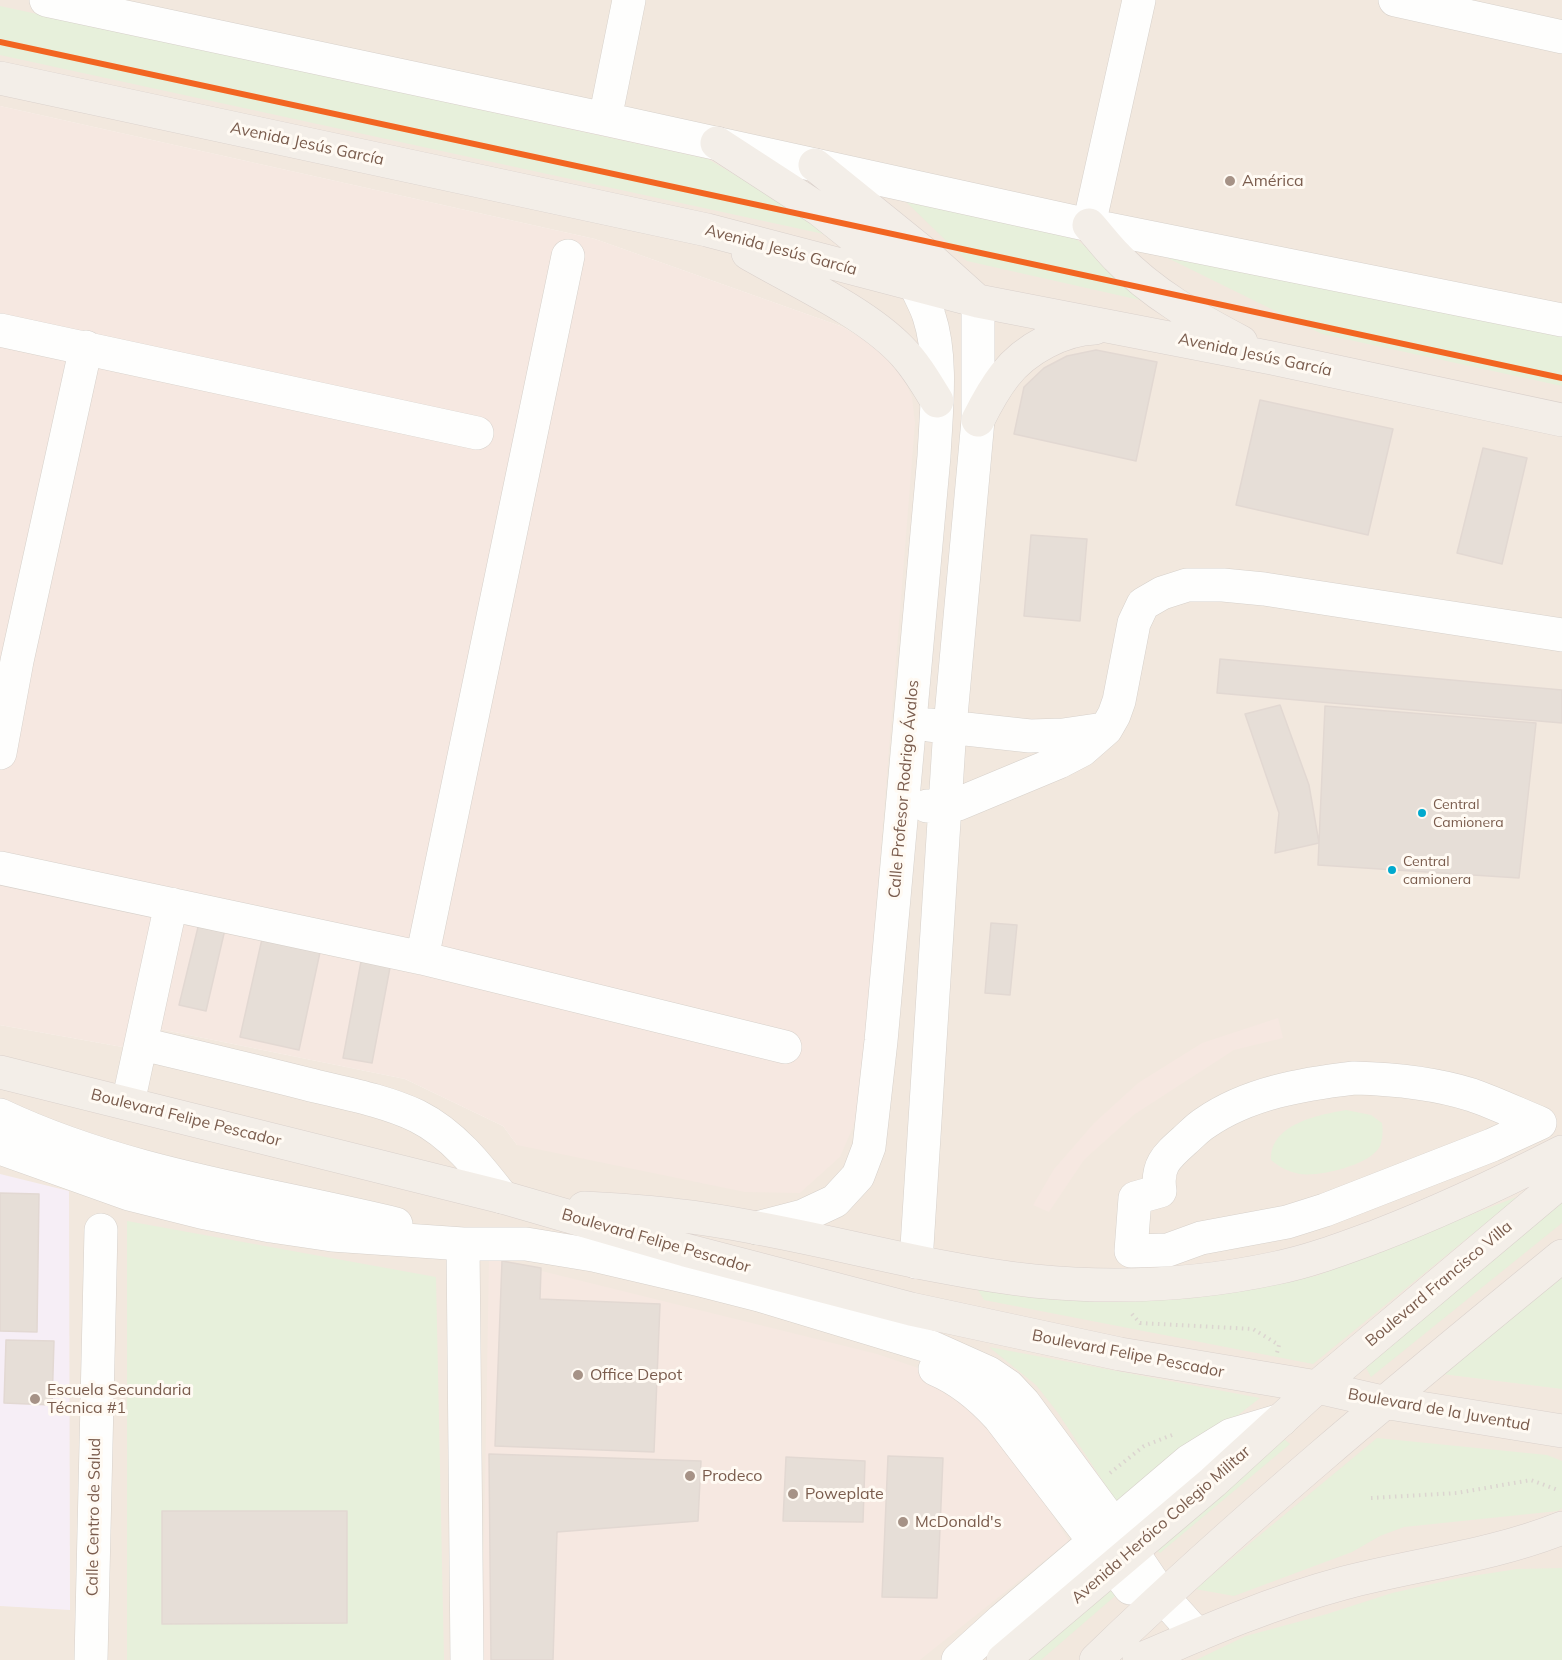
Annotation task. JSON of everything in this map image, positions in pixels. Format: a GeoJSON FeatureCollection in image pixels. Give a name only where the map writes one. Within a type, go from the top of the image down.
{"type":"FeatureCollection","features":[{"type":"Feature","properties":{"kind":"main road","name":"Avenida Jesús García"},"geometry":{"type":"LineString","coordinates":[[0,78],[707,231],[978,301],[1272,358],[1562,420]]}},
{"type":"Feature","properties":{"kind":"main road"},"geometry":{"type":"LineString","coordinates":[[717,144],[820,210],[916,286]]}},
{"type":"Feature","properties":{"kind":"main road"},"geometry":{"type":"LineString","coordinates":[[815,165],[925,254],[978,301]]}},
{"type":"Feature","properties":{"kind":"main road"},"geometry":{"type":"LineString","coordinates":[[1089,225],[1117,257],[1141,279],[1172,302],[1212,327],[1272,358]]}},
{"type":"Feature","properties":{"kind":"main road"},"geometry":{"type":"LineString","coordinates":[[707,231],[866,322],[899,348],[919,370],[937,401]]}},
{"type":"Feature","properties":{"kind":"main road"},"geometry":{"type":"LineString","coordinates":[[978,420],[1006,373],[1027,355],[1065,333],[1085,328],[1118,327]]}},
{"type":"Feature","properties":{"kind":"main road","name":"Boulevard Felipe Pescador"},"geometry":{"type":"LineString","coordinates":[[0,1072],[502,1197],[685,1251],[910,1309],[1120,1354],[1317,1387]]}},
{"type":"Feature","properties":{"kind":"main road"},"geometry":{"type":"LineString","coordinates":[[537,1207],[646,1212],[705,1219],[916,1262],[1033,1281],[1090,1284],[1155,1283],[1257,1272],[1326,1255],[1432,1215],[1562,1152]]}},
{"type":"Feature","properties":{"kind":"main road","name":"Boulevard Francisco Villa"},"geometry":{"type":"LineString","coordinates":[[1317,1387],[1562,1181]]}},
{"type":"Feature","properties":{"kind":"main road"},"geometry":{"type":"LineString","coordinates":[[1096,1660],[1155,1604],[1383,1402],[1562,1256]]}},
{"type":"Feature","properties":{"kind":"main road"},"geometry":{"type":"LineString","coordinates":[[916,1262],[978,1325]]}},
{"type":"Feature","properties":{"kind":"main road","name":"Boulevard de la Juventud"},"geometry":{"type":"LineString","coordinates":[[1317,1387],[1383,1402],[1556,1433]]}},
{"type":"Feature","properties":{"kind":"main road","name":"Avenida Heróico Colegio Militar"},"geometry":{"type":"LineString","coordinates":[[1003,1660],[1124,1559],[1317,1387]]}},
{"type":"Feature","properties":{"kind":"main road"},"geometry":{"type":"LineString","coordinates":[[1139,1660],[1276,1603],[1408,1567],[1490,1551],[1562,1528]]}},
{"type":"Feature","properties":{"kind":"main road"},"geometry":{"type":"LineString","coordinates":[[1490,1551],[1562,1546]]}},
{"type":"Feature","properties":{"kind":"street"},"geometry":{"type":"LineString","coordinates":[[46,0],[123,8],[605,119],[1089,225],[1562,320]]}},
{"type":"Feature","properties":{"kind":"street"},"geometry":{"type":"LineString","coordinates":[[605,119],[629,0]]}},
{"type":"Feature","properties":{"kind":"street"},"geometry":{"type":"LineString","coordinates":[[1089,225],[1139,0]]}},
{"type":"Feature","properties":{"kind":"street"},"geometry":{"type":"LineString","coordinates":[[1395,0],[1562,37]]}},
{"type":"Feature","properties":{"kind":"street"},"geometry":{"type":"LineString","coordinates":[[422,958],[568,256]]}},
{"type":"Feature","properties":{"kind":"street","name":"Calle Profesor Rodrigo Ávalos"},"geometry":{"type":"LineString","coordinates":[[757,1228],[803,1216],[835,1201],[858,1176],[869,1147],[934,456],[937,401],[935,351],[930,318],[916,286]]}},
{"type":"Feature","properties":{"kind":"street"},"geometry":{"type":"LineString","coordinates":[[916,1262],[950,727],[978,420],[978,301]]}},
{"type":"Feature","properties":{"kind":"street"},"geometry":{"type":"LineString","coordinates":[[0,330],[477,433]]}},
{"type":"Feature","properties":{"kind":"street"},"geometry":{"type":"LineString","coordinates":[[0,753],[8,660],[86,347]]}},
{"type":"Feature","properties":{"kind":"street"},"geometry":{"type":"LineString","coordinates":[[903,804],[946,807],[958,804],[1059,762],[1082,750],[1106,729],[1116,708],[1134,623],[1143,604],[1162,593],[1187,585],[1223,585],[1264,589],[1562,635]]}},
{"type":"Feature","properties":{"kind":"street"},"geometry":{"type":"LineString","coordinates":[[910,723],[1030,736],[1063,735],[1106,729]]}},
{"type":"Feature","properties":{"kind":"street"},"geometry":{"type":"LineString","coordinates":[[0,868],[422,958],[785,1047]]}},
{"type":"Feature","properties":{"kind":"street"},"geometry":{"type":"LineString","coordinates":[[128,1104],[171,904]]}},
{"type":"Feature","properties":{"kind":"street"},"geometry":{"type":"LineString","coordinates":[[142,1044],[349,1094],[418,1117],[445,1135],[474,1160],[502,1197]]}},
{"type":"Feature","properties":{"kind":"street"},"geometry":{"type":"LineString","coordinates":[[1354,1078],[1406,1081],[1472,1095],[1540,1123],[1492,1145],[1287,1222],[1201,1238],[1168,1250],[1131,1251],[1135,1198],[1160,1191],[1158,1177],[1164,1161],[1204,1123],[1232,1107],[1270,1094],[1311,1084],[1354,1078]]}},
{"type":"Feature","properties":{"kind":"street"},"geometry":{"type":"LineString","coordinates":[[0,1115],[62,1142],[124,1162],[185,1178],[396,1224],[463,1244],[658,1287],[781,1319],[944,1373],[966,1385],[982,1398],[1104,1534],[1155,1604],[1197,1635]]}},
{"type":"Feature","properties":{"kind":"street"},"geometry":{"type":"LineString","coordinates":[[0,1148],[129,1194],[213,1214],[332,1235],[463,1244]]}},
{"type":"Feature","properties":{"kind":"street","name":"Calle Centro de Salud"},"geometry":{"type":"LineString","coordinates":[[91,1660],[101,1230]]}},
{"type":"Feature","properties":{"kind":"street"},"geometry":{"type":"LineString","coordinates":[[463,1244],[467,1660]]}},
{"type":"Feature","properties":{"kind":"street"},"geometry":{"type":"LineString","coordinates":[[958,1660],[1157,1486],[1230,1435],[1281,1420]]}},
{"type":"Feature","properties":{"kind":"path"},"geometry":{"type":"LineString","coordinates":[[1129,1312],[1140,1323],[1253,1329],[1279,1345],[1276,1363]]}},
{"type":"Feature","properties":{"kind":"path"},"geometry":{"type":"LineString","coordinates":[[1371,1497],[1457,1493],[1531,1480],[1558,1490]]}},
{"type":"Feature","properties":{"kind":"shaded area"},"geometry":{"type":"Polygon","coordinates":[[[0,0],[1562,0],[1562,1660],[0,1660],[0,1025],[128,1048],[135,1024],[405,1079],[503,1126],[517,1145],[873,344],[843,327],[595,239],[0,106],[0,0]]]}},
{"type":"Feature","properties":{"kind":"shaded area"},"geometry":{"type":"Polygon","coordinates":[[[0,106],[595,239],[843,327],[873,344],[903,376],[912,397],[915,423],[860,1111],[840,1157],[800,1193],[745,1192],[517,1145],[503,1126],[405,1079],[135,1024],[128,1048],[0,1025],[0,106]]]}},
{"type":"Feature","properties":{"kind":"shaded area"},"geometry":{"type":"Polygon","coordinates":[[[1278,1018],[1283,1038],[1234,1050],[1135,1114],[1084,1160],[1049,1212],[1033,1205],[1054,1169],[1094,1123],[1138,1083],[1202,1043],[1278,1018]]]}},
{"type":"Feature","properties":{"kind":"shaded area","name":"Escuela Secundaria Técnica #1"},"geometry":{"type":"Polygon","coordinates":[[[0,1174],[69,1191],[70,1610],[0,1606],[0,1174]]]}},
{"type":"Feature","properties":{"kind":"shaded area"},"geometry":{"type":"Polygon","coordinates":[[[489,1258],[877,1354],[924,1370],[959,1389],[1029,1478],[1069,1541],[920,1660],[482,1660],[489,1258]]]}},
{"type":"Feature","properties":{"kind":"green space"},"geometry":{"type":"Polygon","coordinates":[[[0,6],[708,159],[842,238],[0,55],[0,6]]]}},
{"type":"Feature","properties":{"kind":"green space"},"geometry":{"type":"Polygon","coordinates":[[[900,196],[1075,238],[1153,303],[967,261],[900,196]]]}},
{"type":"Feature","properties":{"kind":"green space"},"geometry":{"type":"Polygon","coordinates":[[[1121,235],[1562,327],[1562,386],[1322,334],[1121,235]]]}},
{"type":"Feature","properties":{"kind":"green space"},"geometry":{"type":"Polygon","coordinates":[[[1346,1110],[1371,1115],[1382,1123],[1380,1146],[1375,1153],[1356,1164],[1319,1174],[1300,1174],[1288,1171],[1271,1160],[1278,1138],[1287,1130],[1298,1123],[1346,1110]]]}},
{"type":"Feature","properties":{"kind":"green space"},"geometry":{"type":"Polygon","coordinates":[[[1519,1196],[1313,1364],[984,1300],[975,1285],[1210,1292],[1316,1276],[1519,1196]]]}},
{"type":"Feature","properties":{"kind":"green space"},"geometry":{"type":"Polygon","coordinates":[[[1562,1202],[1562,1223],[1371,1377],[1364,1364],[1562,1202]]]}},
{"type":"Feature","properties":{"kind":"green space"},"geometry":{"type":"Polygon","coordinates":[[[127,1221],[436,1277],[444,1660],[127,1660],[127,1221]]]}},
{"type":"Feature","properties":{"kind":"green space"},"geometry":{"type":"Polygon","coordinates":[[[1562,1277],[1562,1389],[1442,1374],[1562,1277]]]}},
{"type":"Feature","properties":{"kind":"green space"},"geometry":{"type":"Polygon","coordinates":[[[989,1347],[1260,1398],[1120,1507],[1058,1413],[1036,1385],[989,1347]]]}},
{"type":"Feature","properties":{"kind":"green space"},"geometry":{"type":"Polygon","coordinates":[[[1280,1436],[1290,1444],[1160,1553],[1151,1545],[1280,1436]]]}},
{"type":"Feature","properties":{"kind":"green space"},"geometry":{"type":"Polygon","coordinates":[[[1377,1438],[1547,1455],[1562,1461],[1562,1508],[1558,1511],[1404,1527],[1380,1536],[1352,1552],[1234,1596],[1195,1589],[1377,1438]]]}},
{"type":"Feature","properties":{"kind":"green space"},"geometry":{"type":"Polygon","coordinates":[[[1562,1568],[1562,1660],[1196,1660],[1246,1636],[1392,1593],[1459,1578],[1517,1569],[1562,1568]]]}},
{"type":"Feature","properties":{"kind":"green space"},"geometry":{"type":"Polygon","coordinates":[[[1111,1579],[1122,1590],[1041,1660],[1016,1660],[1111,1579]]]}},
{"type":"Feature","properties":{"kind":"building"},"geometry":{"type":"Polygon","coordinates":[[[1096,350],[1157,362],[1136,461],[1014,434],[1024,387],[1044,368],[1067,356],[1096,350]]]}},
{"type":"Feature","properties":{"kind":"building"},"geometry":{"type":"Polygon","coordinates":[[[1260,400],[1393,429],[1368,535],[1236,505],[1260,400]]]}},
{"type":"Feature","properties":{"kind":"building"},"geometry":{"type":"Polygon","coordinates":[[[1483,448],[1527,458],[1502,564],[1457,553],[1483,448]]]}},
{"type":"Feature","properties":{"kind":"building"},"geometry":{"type":"Polygon","coordinates":[[[1031,535],[1087,539],[1080,621],[1024,616],[1031,535]]]}},
{"type":"Feature","properties":{"kind":"building"},"geometry":{"type":"Polygon","coordinates":[[[1220,659],[1562,690],[1562,723],[1217,693],[1220,659]]]}},
{"type":"Feature","properties":{"kind":"building"},"geometry":{"type":"Polygon","coordinates":[[[1280,705],[1309,785],[1319,843],[1275,853],[1279,813],[1245,714],[1280,705]]]}},
{"type":"Feature","properties":{"kind":"building"},"geometry":{"type":"Polygon","coordinates":[[[1325,706],[1536,723],[1519,878],[1318,865],[1325,706]]]}},
{"type":"Feature","properties":{"kind":"building"},"geometry":{"type":"Polygon","coordinates":[[[200,919],[226,925],[206,1011],[179,1005],[200,919]]]}},
{"type":"Feature","properties":{"kind":"building"},"geometry":{"type":"Polygon","coordinates":[[[991,923],[1017,925],[1010,995],[985,993],[991,923]]]}},
{"type":"Feature","properties":{"kind":"building"},"geometry":{"type":"Polygon","coordinates":[[[264,930],[322,943],[299,1050],[240,1037],[264,930]]]}},
{"type":"Feature","properties":{"kind":"building"},"geometry":{"type":"Polygon","coordinates":[[[363,951],[392,957],[372,1063],[343,1058],[363,951]]]}},
{"type":"Feature","properties":{"kind":"building"},"geometry":{"type":"Polygon","coordinates":[[[0,1193],[39,1194],[37,1332],[0,1331],[0,1193]]]}},
{"type":"Feature","properties":{"kind":"building","name":"Office Depot"},"geometry":{"type":"Polygon","coordinates":[[[502,1261],[541,1268],[540,1299],[660,1304],[654,1452],[495,1446],[502,1261]]]}},
{"type":"Feature","properties":{"kind":"building"},"geometry":{"type":"Polygon","coordinates":[[[6,1340],[54,1341],[52,1405],[4,1403],[6,1340]]]}},
{"type":"Feature","properties":{"kind":"building"},"geometry":{"type":"Polygon","coordinates":[[[489,1454],[701,1461],[698,1521],[557,1532],[553,1660],[491,1660],[489,1454]]]}},
{"type":"Feature","properties":{"kind":"building"},"geometry":{"type":"Polygon","coordinates":[[[888,1456],[943,1458],[937,1598],[882,1597],[888,1456]]]}},
{"type":"Feature","properties":{"kind":"building"},"geometry":{"type":"Polygon","coordinates":[[[786,1457],[865,1461],[863,1522],[783,1521],[786,1457]]]}},
{"type":"Feature","properties":{"kind":"building"},"geometry":{"type":"Polygon","coordinates":[[[162,1511],[347,1511],[347,1623],[162,1624],[162,1511]]]}},
{"type":"Feature","properties":{"kind":"transit line"},"geometry":{"type":"LineString","coordinates":[[0,42],[1562,378]]}},
{"type":"Feature","properties":{"kind":"place","name":"América"},"geometry":{"type":"Point","coordinates":[1230,181]}},
{"type":"Feature","properties":{"kind":"place","name":"Central Camionera"},"geometry":{"type":"Point","coordinates":[1422,813]}},
{"type":"Feature","properties":{"kind":"place","name":"Central camionera"},"geometry":{"type":"Point","coordinates":[1392,870]}},
{"type":"Feature","properties":{"kind":"place","name":"Office Depot"},"geometry":{"type":"Point","coordinates":[578,1375]}},
{"type":"Feature","properties":{"kind":"place","name":"Escuela Secundaria Técnica #1"},"geometry":{"type":"Point","coordinates":[35,1399]}},
{"type":"Feature","properties":{"kind":"place","name":"Prodeco"},"geometry":{"type":"Point","coordinates":[690,1476]}},
{"type":"Feature","properties":{"kind":"place","name":"Poweplate"},"geometry":{"type":"Point","coordinates":[793,1494]}},
{"type":"Feature","properties":{"kind":"place","name":"McDonald's"},"geometry":{"type":"Point","coordinates":[903,1522]}}]}
